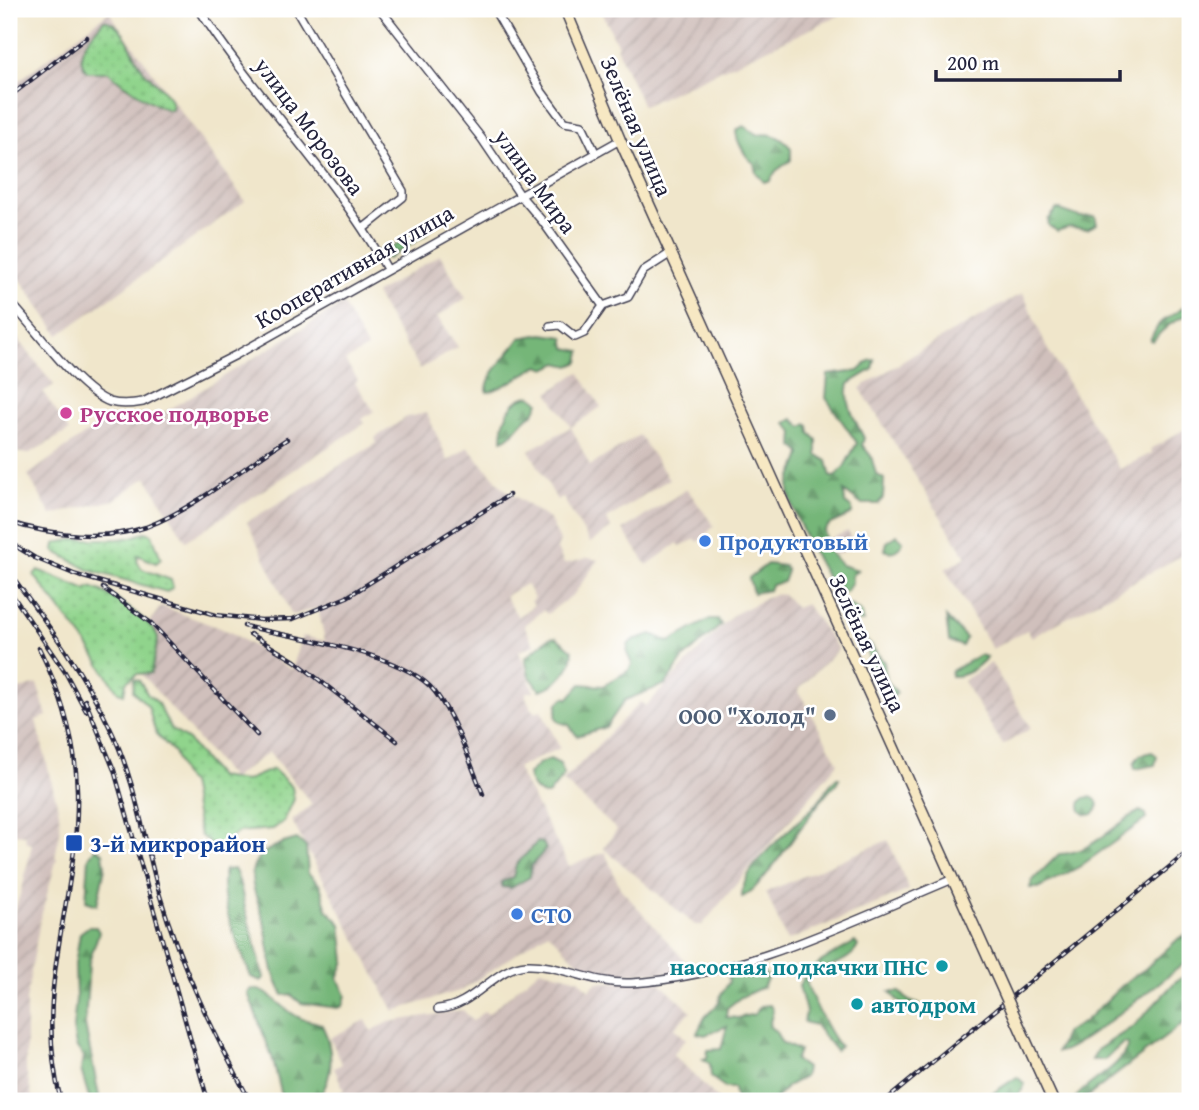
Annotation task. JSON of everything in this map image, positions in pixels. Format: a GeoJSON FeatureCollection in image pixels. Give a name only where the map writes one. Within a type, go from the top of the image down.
{"type":"FeatureCollection","features":[{"type":"Feature","properties":{"kind":"street","name":"улица Морозова"},"geometry":{"type":"LineString","coordinates":[[200,9],[260,95],[364,229],[387,268]]}},
{"type":"Feature","properties":{"kind":"street"},"geometry":{"type":"LineString","coordinates":[[296,9],[403,191],[403,197],[396,206],[364,229]]}},
{"type":"Feature","properties":{"kind":"street","name":"улица Мира"},"geometry":{"type":"LineString","coordinates":[[380,9],[482,139],[603,306]]}},
{"type":"Feature","properties":{"kind":"street"},"geometry":{"type":"LineString","coordinates":[[494,9],[542,92],[564,122],[582,125],[595,152]]}},
{"type":"Feature","properties":{"kind":"street","name":"Зелёная улица"},"geometry":{"type":"LineString","coordinates":[[565,9],[620,140],[1053,1101]]}},
{"type":"Feature","properties":{"kind":"street","name":"Кооперативная улица"},"geometry":{"type":"LineString","coordinates":[[9,301],[83,383],[111,402],[143,402],[236,355],[387,268],[620,140]]}},
{"type":"Feature","properties":{"kind":"street"},"geometry":{"type":"LineString","coordinates":[[550,326],[560,325],[575,337],[583,333],[603,306],[628,297],[643,271],[671,253]]}},
{"type":"Feature","properties":{"kind":"street"},"geometry":{"type":"LineString","coordinates":[[438,1009],[458,1005],[511,970],[527,965],[617,983],[674,979],[726,968],[789,947],[953,880]]}},
{"type":"Feature","properties":{"kind":"shaded area"},"geometry":{"type":"Polygon","coordinates":[[[597,9],[846,9],[847,12],[643,106],[601,10],[597,9]]]}},
{"type":"Feature","properties":{"kind":"shaded area"},"geometry":{"type":"Polygon","coordinates":[[[109,12],[245,201],[59,335],[9,263],[9,88],[109,12]]]}},
{"type":"Feature","properties":{"kind":"shaded area"},"geometry":{"type":"Polygon","coordinates":[[[440,255],[466,298],[437,317],[458,347],[420,369],[375,294],[440,255]]]}},
{"type":"Feature","properties":{"kind":"shaded area"},"geometry":{"type":"Polygon","coordinates":[[[1023,293],[1046,346],[1120,469],[1152,453],[1151,449],[1190,426],[1190,551],[1032,637],[1027,630],[992,649],[945,569],[966,557],[860,388],[931,344],[1023,293]]]}},
{"type":"Feature","properties":{"kind":"shaded area"},"geometry":{"type":"Polygon","coordinates":[[[343,304],[367,348],[345,361],[358,380],[355,383],[374,411],[362,419],[365,423],[186,541],[146,477],[114,500],[51,515],[28,475],[109,417],[130,415],[142,426],[343,304]]]}},
{"type":"Feature","properties":{"kind":"shaded area"},"geometry":{"type":"Polygon","coordinates":[[[9,327],[54,385],[43,392],[69,431],[28,454],[13,452],[12,458],[9,458],[9,327]]]}},
{"type":"Feature","properties":{"kind":"shaded area"},"geometry":{"type":"Polygon","coordinates":[[[579,372],[601,407],[571,427],[548,393],[579,372]]]}},
{"type":"Feature","properties":{"kind":"shaded area"},"geometry":{"type":"Polygon","coordinates":[[[427,413],[448,461],[468,447],[503,488],[550,520],[560,541],[557,549],[564,564],[588,558],[598,560],[574,594],[547,614],[543,610],[524,625],[534,645],[519,651],[534,692],[526,692],[526,697],[535,712],[541,710],[560,748],[517,768],[569,866],[605,852],[620,888],[685,961],[672,972],[591,975],[548,932],[462,990],[394,1011],[292,821],[312,804],[269,752],[232,779],[126,656],[161,606],[230,632],[292,670],[302,636],[325,641],[318,608],[292,615],[247,522],[377,443],[375,438],[407,417],[427,413]],[[526,584],[505,596],[518,617],[534,605],[531,601],[534,598],[526,584]]]}},
{"type":"Feature","properties":{"kind":"shaded area"},"geometry":{"type":"Polygon","coordinates":[[[571,427],[590,466],[639,435],[669,479],[607,519],[611,528],[590,543],[563,498],[557,500],[529,450],[571,427]]]}},
{"type":"Feature","properties":{"kind":"shaded area"},"geometry":{"type":"Polygon","coordinates":[[[687,489],[714,526],[698,542],[696,539],[680,546],[678,543],[647,565],[623,530],[687,489]]]}},
{"type":"Feature","properties":{"kind":"shaded area"},"geometry":{"type":"Polygon","coordinates":[[[848,531],[854,547],[835,555],[829,539],[848,531]]]}},
{"type":"Feature","properties":{"kind":"shaded area"},"geometry":{"type":"Polygon","coordinates":[[[774,594],[784,595],[796,608],[806,604],[838,649],[798,690],[838,763],[702,925],[695,925],[603,848],[617,830],[563,781],[640,702],[646,706],[733,615],[774,594]]]}},
{"type":"Feature","properties":{"kind":"shaded area"},"geometry":{"type":"Polygon","coordinates":[[[991,663],[1031,728],[1003,745],[963,681],[991,663]]]}},
{"type":"Feature","properties":{"kind":"shaded area"},"geometry":{"type":"Polygon","coordinates":[[[9,676],[14,691],[37,684],[47,716],[36,720],[59,812],[57,858],[40,920],[26,1001],[26,1071],[33,1101],[9,1101],[9,928],[23,885],[32,844],[26,842],[25,835],[14,834],[12,821],[9,821],[9,676]]]}},
{"type":"Feature","properties":{"kind":"shaded area"},"geometry":{"type":"Polygon","coordinates":[[[888,840],[909,890],[787,941],[766,892],[888,840]]]}},
{"type":"Feature","properties":{"kind":"shaded area"},"geometry":{"type":"Polygon","coordinates":[[[540,969],[579,979],[589,990],[597,982],[659,982],[691,1011],[674,1028],[686,1039],[673,1054],[720,1101],[341,1101],[337,1094],[344,1090],[334,1068],[342,1064],[330,1038],[366,1020],[371,1031],[389,1022],[463,1010],[473,1021],[484,1011],[488,1014],[540,969]]]}},
{"type":"Feature","properties":{"kind":"green space"},"geometry":{"type":"Polygon","coordinates":[[[104,20],[112,23],[124,34],[144,71],[170,99],[172,110],[149,101],[109,72],[87,72],[81,58],[82,51],[104,20]]]}},
{"type":"Feature","properties":{"kind":"green space"},"geometry":{"type":"Polygon","coordinates":[[[744,126],[758,135],[777,137],[791,148],[791,160],[776,171],[769,182],[764,182],[756,173],[754,163],[739,144],[736,130],[744,126]]]}},
{"type":"Feature","properties":{"kind":"green space"},"geometry":{"type":"Polygon","coordinates":[[[1057,209],[1080,217],[1095,216],[1097,224],[1087,229],[1069,227],[1057,231],[1049,226],[1048,220],[1057,209]]]}},
{"type":"Feature","properties":{"kind":"green space"},"geometry":{"type":"Polygon","coordinates":[[[422,233],[427,234],[388,259],[384,257],[386,249],[422,233]]]}},
{"type":"Feature","properties":{"kind":"green space"},"geometry":{"type":"Polygon","coordinates":[[[1190,303],[1190,314],[1170,325],[1153,341],[1150,340],[1159,324],[1190,303]]]}},
{"type":"Feature","properties":{"kind":"green space"},"geometry":{"type":"Polygon","coordinates":[[[542,334],[564,337],[566,348],[581,351],[579,362],[570,366],[558,363],[546,369],[539,366],[500,388],[487,392],[494,371],[520,338],[542,334]]]}},
{"type":"Feature","properties":{"kind":"green space"},"geometry":{"type":"Polygon","coordinates":[[[875,360],[873,369],[849,384],[848,398],[864,438],[862,445],[871,456],[876,474],[884,479],[883,498],[878,504],[861,504],[844,491],[845,503],[852,508],[852,514],[830,524],[824,531],[830,553],[841,565],[858,570],[852,575],[852,582],[846,592],[837,592],[808,542],[791,499],[789,484],[801,453],[793,446],[794,433],[786,423],[793,419],[802,427],[807,424],[809,426],[810,433],[817,440],[817,455],[827,461],[831,477],[834,477],[844,467],[857,443],[826,398],[828,375],[858,371],[869,361],[875,360]]]}},
{"type":"Feature","properties":{"kind":"green space"},"geometry":{"type":"Polygon","coordinates":[[[531,396],[539,402],[534,413],[502,440],[509,411],[518,400],[531,396]]]}},
{"type":"Feature","properties":{"kind":"green space"},"geometry":{"type":"Polygon","coordinates":[[[145,532],[152,534],[161,559],[156,563],[138,555],[137,561],[142,569],[171,580],[173,587],[167,592],[89,570],[54,551],[55,544],[67,541],[123,539],[145,532]]]}},
{"type":"Feature","properties":{"kind":"green space"},"geometry":{"type":"Polygon","coordinates":[[[897,535],[903,541],[900,546],[894,551],[885,550],[887,542],[897,535]]]}},
{"type":"Feature","properties":{"kind":"green space"},"geometry":{"type":"Polygon","coordinates":[[[767,564],[784,566],[787,571],[783,582],[771,585],[769,590],[753,593],[749,578],[767,564]]]}},
{"type":"Feature","properties":{"kind":"green space"},"geometry":{"type":"Polygon","coordinates":[[[38,570],[86,590],[89,587],[97,589],[128,607],[148,623],[158,638],[151,673],[137,674],[126,682],[124,694],[118,692],[85,641],[34,575],[38,570]]]}},
{"type":"Feature","properties":{"kind":"green space"},"geometry":{"type":"Polygon","coordinates":[[[849,604],[862,613],[863,622],[849,621],[844,613],[849,604]]]}},
{"type":"Feature","properties":{"kind":"green space"},"geometry":{"type":"Polygon","coordinates":[[[946,617],[966,638],[962,646],[949,641],[946,617]]]}},
{"type":"Feature","properties":{"kind":"green space"},"geometry":{"type":"Polygon","coordinates":[[[710,619],[718,619],[721,625],[683,659],[666,684],[625,700],[606,727],[577,736],[569,725],[559,722],[556,717],[558,703],[565,697],[568,699],[581,684],[603,686],[629,670],[632,664],[627,653],[628,645],[633,640],[652,634],[669,642],[710,619]]]}},
{"type":"Feature","properties":{"kind":"green space"},"geometry":{"type":"Polygon","coordinates":[[[556,637],[572,650],[571,663],[564,675],[552,685],[540,690],[529,675],[525,658],[549,638],[556,637]]]}},
{"type":"Feature","properties":{"kind":"green space"},"geometry":{"type":"Polygon","coordinates":[[[865,639],[884,662],[886,679],[897,693],[893,697],[878,682],[863,642],[865,639]]]}},
{"type":"Feature","properties":{"kind":"green space"},"geometry":{"type":"Polygon","coordinates":[[[979,655],[987,657],[971,671],[951,676],[952,671],[979,655]]]}},
{"type":"Feature","properties":{"kind":"green space"},"geometry":{"type":"Polygon","coordinates":[[[134,679],[139,680],[148,695],[157,702],[171,729],[188,740],[218,777],[245,781],[273,769],[292,787],[294,799],[284,821],[273,829],[238,832],[221,847],[214,847],[200,835],[190,783],[182,774],[174,752],[156,734],[148,706],[133,691],[134,679]]]}},
{"type":"Feature","properties":{"kind":"green space"},"geometry":{"type":"Polygon","coordinates":[[[1152,752],[1157,756],[1155,765],[1135,769],[1134,763],[1140,755],[1152,752]]]}},
{"type":"Feature","properties":{"kind":"green space"},"geometry":{"type":"Polygon","coordinates":[[[550,759],[560,764],[564,775],[548,795],[544,795],[535,789],[528,774],[538,764],[550,759]]]}},
{"type":"Feature","properties":{"kind":"green space"},"geometry":{"type":"Polygon","coordinates":[[[836,778],[839,778],[836,784],[775,863],[751,891],[742,897],[744,885],[759,860],[816,804],[836,778]]]}},
{"type":"Feature","properties":{"kind":"green space"},"geometry":{"type":"Polygon","coordinates":[[[1089,797],[1095,800],[1098,806],[1095,812],[1089,815],[1083,812],[1080,806],[1083,800],[1089,797]]]}},
{"type":"Feature","properties":{"kind":"green space"},"geometry":{"type":"Polygon","coordinates":[[[1140,811],[1146,814],[1146,819],[1079,867],[1038,888],[1030,888],[1032,881],[1059,854],[1092,844],[1140,811]]]}},
{"type":"Feature","properties":{"kind":"green space"},"geometry":{"type":"Polygon","coordinates":[[[297,839],[306,847],[308,873],[320,885],[327,910],[341,924],[345,961],[338,978],[346,995],[343,1006],[338,1008],[301,1003],[291,995],[283,995],[272,968],[264,921],[253,884],[253,870],[258,858],[267,850],[297,839]]]}},
{"type":"Feature","properties":{"kind":"green space"},"geometry":{"type":"Polygon","coordinates":[[[537,842],[543,843],[546,849],[531,866],[530,877],[511,888],[502,887],[502,882],[513,877],[516,865],[537,842]]]}},
{"type":"Feature","properties":{"kind":"green space"},"geometry":{"type":"Polygon","coordinates":[[[95,848],[103,853],[105,867],[97,905],[86,901],[89,857],[95,848]]]}},
{"type":"Feature","properties":{"kind":"green space"},"geometry":{"type":"Polygon","coordinates":[[[234,869],[264,978],[261,981],[251,977],[226,909],[223,882],[225,870],[234,869]]]}},
{"type":"Feature","properties":{"kind":"green space"},"geometry":{"type":"Polygon","coordinates":[[[88,927],[96,927],[99,932],[89,962],[85,1025],[100,1101],[90,1101],[81,1070],[83,1056],[76,1046],[73,1028],[75,964],[80,933],[88,927]]]}},
{"type":"Feature","properties":{"kind":"green space"},"geometry":{"type":"Polygon","coordinates":[[[1190,933],[1190,960],[1100,1028],[1057,1052],[1066,1032],[1084,1022],[1128,980],[1145,969],[1179,938],[1190,933]]]}},
{"type":"Feature","properties":{"kind":"green space"},"geometry":{"type":"Polygon","coordinates":[[[855,942],[858,946],[849,957],[806,979],[820,1014],[840,1046],[836,1051],[815,1025],[804,1022],[806,1012],[799,986],[803,977],[822,961],[855,942]]]}},
{"type":"Feature","properties":{"kind":"green space"},"geometry":{"type":"Polygon","coordinates":[[[733,969],[745,969],[749,978],[764,973],[768,977],[763,987],[741,997],[727,1008],[726,1017],[738,1018],[755,1014],[761,1006],[770,1005],[773,1011],[769,1026],[781,1042],[799,1051],[795,1060],[806,1068],[804,1077],[787,1086],[774,1101],[736,1101],[734,1088],[726,1088],[711,1077],[710,1064],[703,1059],[707,1058],[708,1050],[721,1049],[727,1026],[705,1035],[697,1033],[705,1017],[719,1003],[729,982],[728,973],[733,969]]]}},
{"type":"Feature","properties":{"kind":"green space"},"geometry":{"type":"Polygon","coordinates":[[[1189,974],[1190,1018],[1083,1100],[1073,1101],[1118,1061],[1128,1044],[1123,1043],[1104,1060],[1092,1060],[1097,1050],[1134,1026],[1176,981],[1189,974]]]}},
{"type":"Feature","properties":{"kind":"green space"},"geometry":{"type":"Polygon","coordinates":[[[252,989],[271,996],[300,1018],[322,1025],[330,1053],[330,1072],[318,1098],[305,1099],[300,1096],[293,1101],[282,1096],[272,1057],[248,993],[252,989]]]}},
{"type":"Feature","properties":{"kind":"green space"},"geometry":{"type":"Polygon","coordinates":[[[890,992],[900,992],[909,1001],[919,1003],[920,1008],[908,1012],[890,992]]]}},
{"type":"Feature","properties":{"kind":"green space"},"geometry":{"type":"Polygon","coordinates":[[[1017,1077],[1025,1084],[1013,1099],[981,1101],[1017,1077]]]}},
{"type":"Feature","properties":{"kind":"railway"},"geometry":{"type":"LineString","coordinates":[[9,97],[87,37]]}},
{"type":"Feature","properties":{"kind":"railway"},"geometry":{"type":"LineString","coordinates":[[9,522],[77,535],[113,534],[146,527],[200,499],[287,439]]}},
{"type":"Feature","properties":{"kind":"railway"},"geometry":{"type":"LineString","coordinates":[[73,574],[216,615],[261,620],[293,619],[347,597],[509,495]]}},
{"type":"Feature","properties":{"kind":"railway"},"geometry":{"type":"LineString","coordinates":[[9,542],[35,558],[81,577]]}},
{"type":"Feature","properties":{"kind":"railway"},"geometry":{"type":"LineString","coordinates":[[9,572],[76,667],[110,728],[127,769],[168,923],[188,975],[250,1101]]}},
{"type":"Feature","properties":{"kind":"railway"},"geometry":{"type":"LineString","coordinates":[[103,588],[151,623],[257,735]]}},
{"type":"Feature","properties":{"kind":"railway"},"geometry":{"type":"LineString","coordinates":[[9,590],[65,672],[86,711]]}},
{"type":"Feature","properties":{"kind":"railway"},"geometry":{"type":"LineString","coordinates":[[244,626],[347,649],[399,666],[420,678],[443,703],[483,794]]}},
{"type":"Feature","properties":{"kind":"railway"},"geometry":{"type":"LineString","coordinates":[[250,634],[295,661],[397,741]]}},
{"type":"Feature","properties":{"kind":"railway"},"geometry":{"type":"LineString","coordinates":[[39,648],[66,717],[74,753],[77,790],[72,869],[59,944],[51,1020],[53,1059],[61,1101]]}},
{"type":"Feature","properties":{"kind":"railway"},"geometry":{"type":"LineString","coordinates":[[85,700],[114,770],[208,1101]]}},
{"type":"Feature","properties":{"kind":"railway"},"geometry":{"type":"LineString","coordinates":[[885,1101],[1190,850]]}},
{"type":"Feature","properties":{"kind":"place","name":"Русское подворье"},"geometry":{"type":"Point","coordinates":[66,413]}},
{"type":"Feature","properties":{"kind":"place","name":"Продуктовый"},"geometry":{"type":"Point","coordinates":[705,541]}},
{"type":"Feature","properties":{"kind":"place","name":"ООО \"Холод\""},"geometry":{"type":"Point","coordinates":[830,715]}},
{"type":"Feature","properties":{"kind":"place","name":"3-й микрорайон"},"geometry":{"type":"Point","coordinates":[74,843]}},
{"type":"Feature","properties":{"kind":"place","name":"СТО"},"geometry":{"type":"Point","coordinates":[517,914]}},
{"type":"Feature","properties":{"kind":"place","name":"насосная подкачки ПНС"},"geometry":{"type":"Point","coordinates":[942,966]}},
{"type":"Feature","properties":{"kind":"place","name":"автодром"},"geometry":{"type":"Point","coordinates":[857,1004]}}]}
